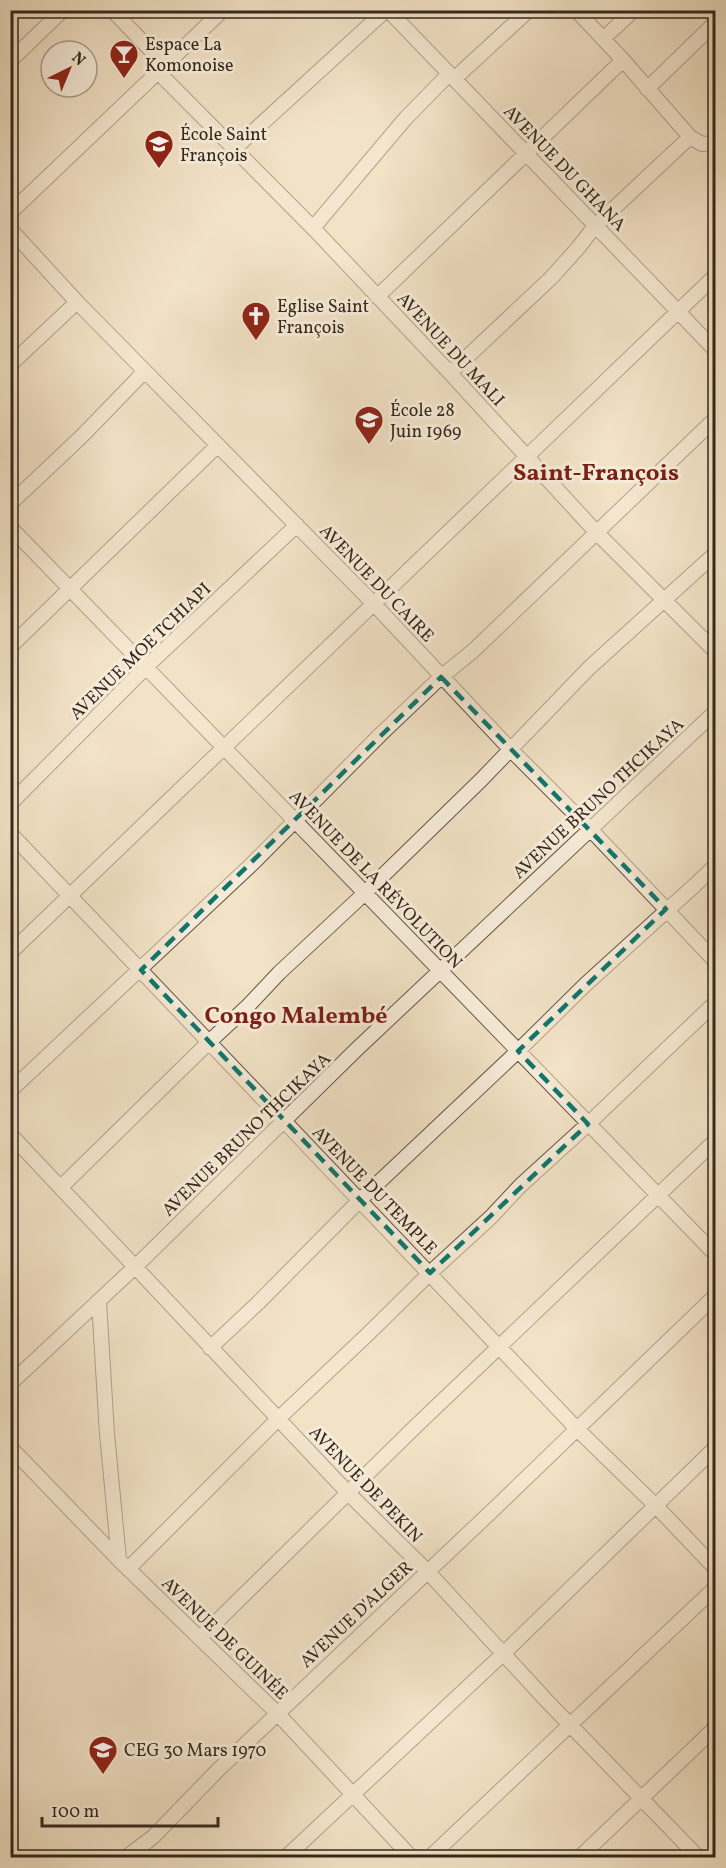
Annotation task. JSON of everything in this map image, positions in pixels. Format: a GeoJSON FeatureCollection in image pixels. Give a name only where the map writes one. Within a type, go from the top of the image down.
{"type":"FeatureCollection","features":[{"type":"Feature","properties":{"kind":"street"},"geometry":{"type":"LineString","coordinates":[[10,61],[63,10]]}},
{"type":"Feature","properties":{"kind":"street","name":"AVENUE DU MALI"},"geometry":{"type":"LineString","coordinates":[[112,10],[234,149],[313,228],[597,532],[716,651]]}},
{"type":"Feature","properties":{"kind":"street"},"geometry":{"type":"LineString","coordinates":[[10,213],[223,10]]}},
{"type":"Feature","properties":{"kind":"street"},"geometry":{"type":"LineString","coordinates":[[234,149],[387,10]]}},
{"type":"Feature","properties":{"kind":"street","name":"AVENUE DU GHANA"},"geometry":{"type":"LineString","coordinates":[[387,10],[716,351]]}},
{"type":"Feature","properties":{"kind":"street"},"geometry":{"type":"LineString","coordinates":[[313,228],[405,119],[529,10]]}},
{"type":"Feature","properties":{"kind":"street"},"geometry":{"type":"LineString","coordinates":[[576,10],[690,137],[702,144],[716,143]]}},
{"type":"Feature","properties":{"kind":"street"},"geometry":{"type":"LineString","coordinates":[[603,39],[634,10]]}},
{"type":"Feature","properties":{"kind":"street"},"geometry":{"type":"LineString","coordinates":[[647,89],[716,22]]}},
{"type":"Feature","properties":{"kind":"street"},"geometry":{"type":"LineString","coordinates":[[377,297],[623,60]]}},
{"type":"Feature","properties":{"kind":"street"},"geometry":{"type":"LineString","coordinates":[[450,373],[551,278],[595,226],[690,137]]}},
{"type":"Feature","properties":{"kind":"street","name":"AVENUE DU CAIRE"},"geometry":{"type":"LineString","coordinates":[[10,229],[77,302],[374,604],[441,677],[716,962]]}},
{"type":"Feature","properties":{"kind":"street"},"geometry":{"type":"LineString","coordinates":[[10,953],[716,275]]}},
{"type":"Feature","properties":{"kind":"street"},"geometry":{"type":"LineString","coordinates":[[10,365],[77,302]]}},
{"type":"Feature","properties":{"kind":"street"},"geometry":{"type":"LineString","coordinates":[[10,504],[82,436],[145,371]]}},
{"type":"Feature","properties":{"kind":"street"},"geometry":{"type":"LineString","coordinates":[[10,1091],[141,970],[441,677],[473,651],[716,418]]}},
{"type":"Feature","properties":{"kind":"street"},"geometry":{"type":"LineString","coordinates":[[10,647],[218,445]]}},
{"type":"Feature","properties":{"kind":"street","name":"AVENUE MOE TCHIAPI"},"geometry":{"type":"LineString","coordinates":[[10,804],[146,667],[297,525]]}},
{"type":"Feature","properties":{"kind":"street","name":"AVENUE DE LA RÉVOLUTION"},"geometry":{"type":"LineString","coordinates":[[10,527],[716,1256]]}},
{"type":"Feature","properties":{"kind":"street"},"geometry":{"type":"LineString","coordinates":[[61,1187],[248,1006],[279,973],[481,780],[589,668],[716,553]]}},
{"type":"Feature","properties":{"kind":"street","name":"AVENUE BRUNO THCIKAYA"},"geometry":{"type":"LineString","coordinates":[[10,1384],[99,1302],[358,1048],[716,711]]}},
{"type":"Feature","properties":{"kind":"street","name":"AVENUE DU TEMPLE"},"geometry":{"type":"LineString","coordinates":[[10,833],[577,1429],[655,1505],[716,1569]]}},
{"type":"Feature","properties":{"kind":"street"},"geometry":{"type":"LineString","coordinates":[[210,1348],[360,1200],[586,984],[716,865]]}},
{"type":"Feature","properties":{"kind":"street"},"geometry":{"type":"LineString","coordinates":[[123,1565],[716,1002]]}},
{"type":"Feature","properties":{"kind":"street","name":"AVENUE DE PEKIN"},"geometry":{"type":"LineString","coordinates":[[10,1134],[349,1494],[428,1572],[640,1798],[699,1857]]}},
{"type":"Feature","properties":{"kind":"street"},"geometry":{"type":"LineString","coordinates":[[200,1638],[417,1425],[716,1140]]}},
{"type":"Feature","properties":{"kind":"street","name":"AVENUE D'ALGER"},"geometry":{"type":"LineString","coordinates":[[125,1857],[153,1837],[277,1713],[428,1572],[716,1295]]}},
{"type":"Feature","properties":{"kind":"street"},"geometry":{"type":"LineString","coordinates":[[99,1302],[107,1434],[123,1565]]}},
{"type":"Feature","properties":{"kind":"street","name":"AVENUE DE GUINÉE"},"geometry":{"type":"LineString","coordinates":[[10,1447],[123,1565],[277,1713],[412,1857]]}},
{"type":"Feature","properties":{"kind":"street"},"geometry":{"type":"LineString","coordinates":[[285,1857],[504,1653],[716,1447]]}},
{"type":"Feature","properties":{"kind":"street"},"geometry":{"type":"LineString","coordinates":[[429,1857],[716,1587]]}},
{"type":"Feature","properties":{"kind":"street"},"geometry":{"type":"LineString","coordinates":[[579,1857],[716,1727]]}},
{"type":"Feature","properties":{"kind":"highlighted area"},"geometry":{"type":"Polygon","coordinates":[[[441,677],[666,909],[518,1051],[588,1124],[430,1273],[141,970],[441,677]]]}},
{"type":"Feature","properties":{"kind":"place","name":"Espace La Komonoise"},"geometry":{"type":"Point","coordinates":[124,80]}},
{"type":"Feature","properties":{"kind":"place","name":"École Saint François"},"geometry":{"type":"Point","coordinates":[159,170]}},
{"type":"Feature","properties":{"kind":"place","name":"Eglise Saint François"},"geometry":{"type":"Point","coordinates":[256,342]}},
{"type":"Feature","properties":{"kind":"place","name":"École 28 Juin 1969"},"geometry":{"type":"Point","coordinates":[369,446]}},
{"type":"Feature","properties":{"kind":"place","name":"CEG 30 Mars 1970"},"geometry":{"type":"Point","coordinates":[103,1776]}},
{"type":"Feature","properties":{"kind":"district","name":"Saint-François"},"geometry":{"type":"Point","coordinates":[596,472]}},
{"type":"Feature","properties":{"kind":"district","name":"Congo Malembé"},"geometry":{"type":"Point","coordinates":[296,1015]}}]}
